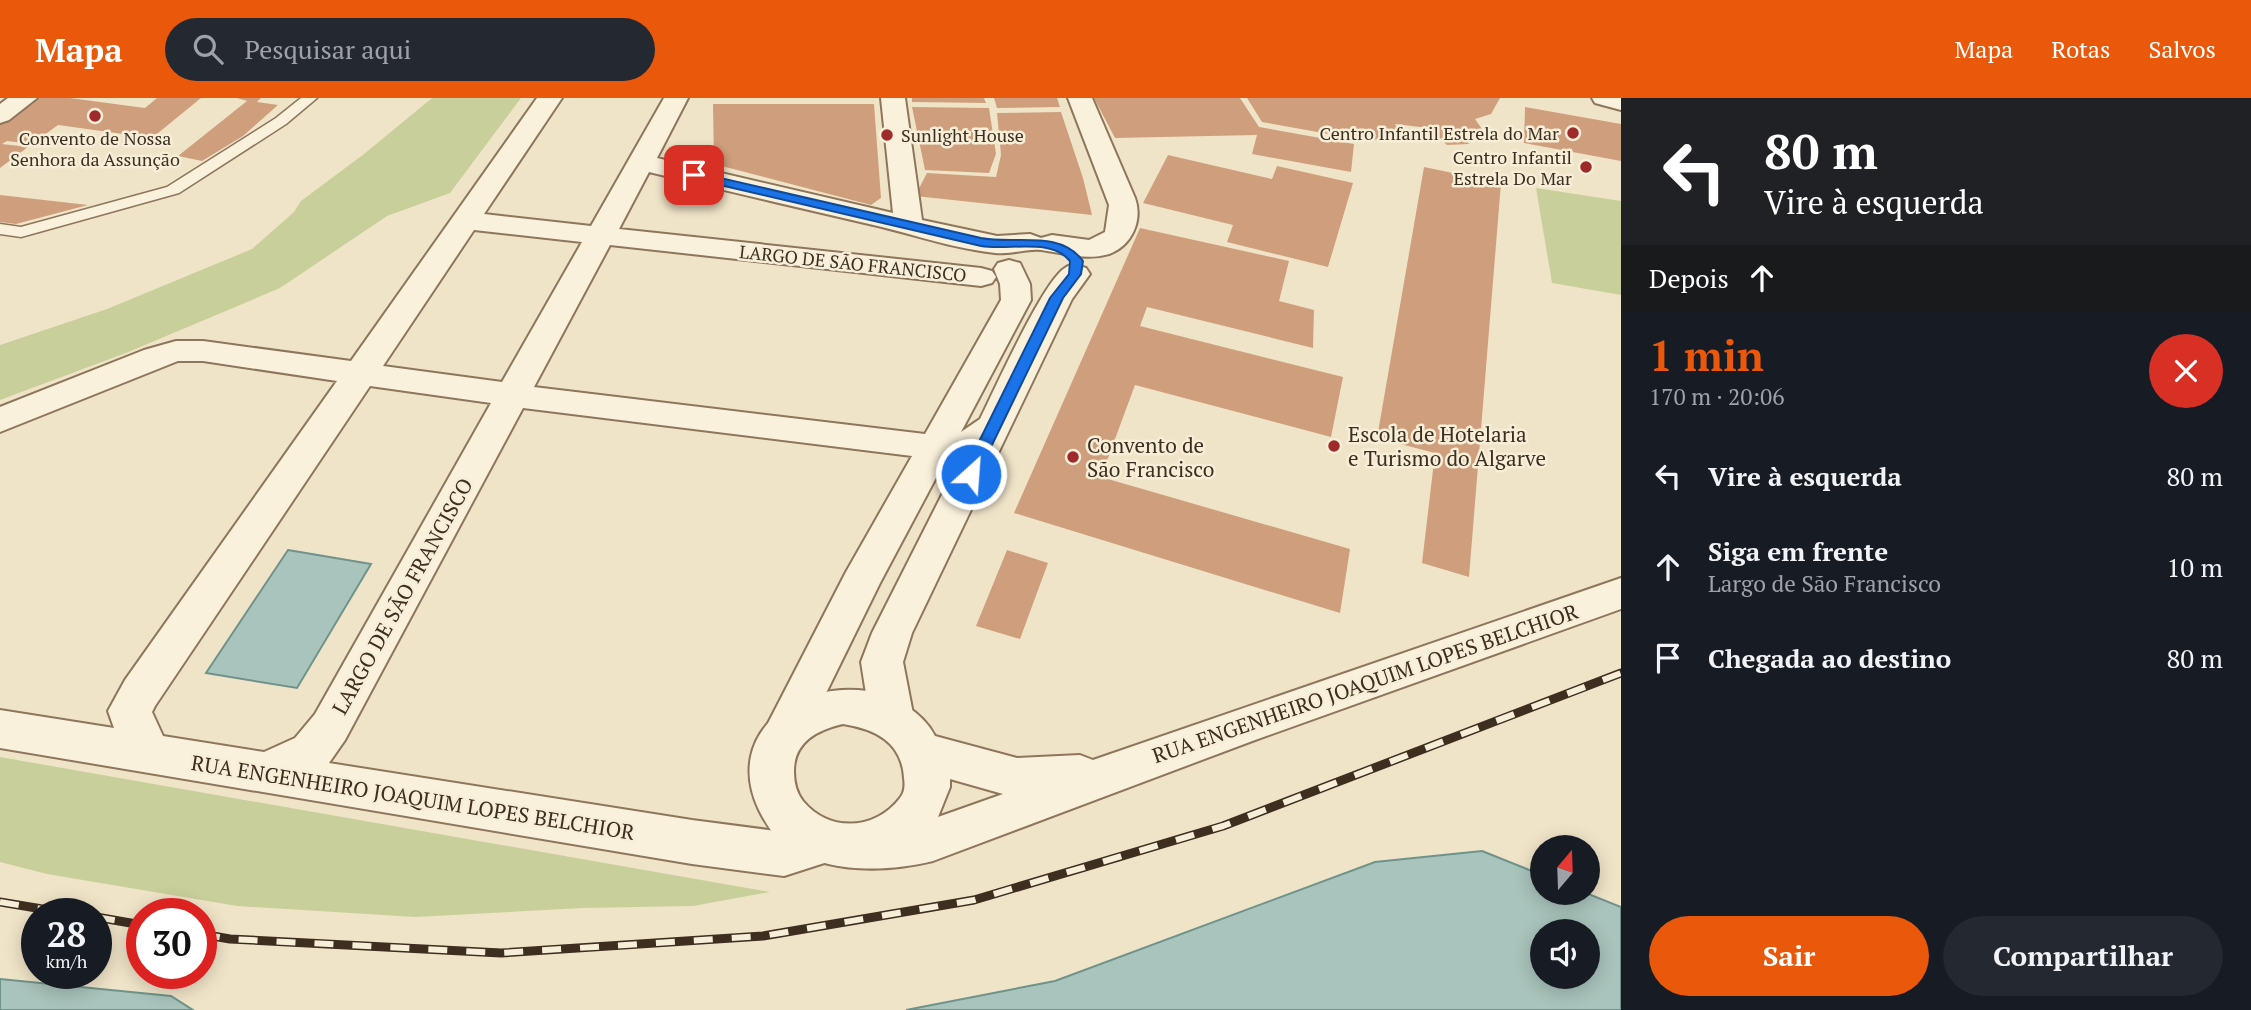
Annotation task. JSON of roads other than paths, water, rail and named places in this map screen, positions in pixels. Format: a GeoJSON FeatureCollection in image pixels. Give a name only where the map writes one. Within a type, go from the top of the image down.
{"type":"FeatureCollection","features":[{"type":"Feature","properties":{"kind":"street"},"geometry":{"type":"LineString","coordinates":[[0,115],[24,98]]}},
{"type":"Feature","properties":{"kind":"street"},"geometry":{"type":"LineString","coordinates":[[151,755],[137,733],[130,711],[359,373],[550,98]]}},
{"type":"Feature","properties":{"kind":"street","name":"LARGO DE SÃO FRANCISCO"},"geometry":{"type":"LineString","coordinates":[[267,772],[311,752],[330,727],[676,98]]}},
{"type":"Feature","properties":{"kind":"street"},"geometry":{"type":"LineString","coordinates":[[893,98],[909,226]]}},
{"type":"Feature","properties":{"kind":"street"},"geometry":{"type":"LineString","coordinates":[[1015,259],[1101,248],[1113,240],[1121,227],[1124,208],[1080,98]]}},
{"type":"Feature","properties":{"kind":"street"},"geometry":{"type":"LineString","coordinates":[[1604,98],[1621,102]]}},
{"type":"Feature","properties":{"kind":"street","name":"LARGO DE SÃO FRANCISCO"},"geometry":{"type":"LineString","coordinates":[[640,162],[997,245],[1015,259]]}},
{"type":"Feature","properties":{"kind":"street","name":"LARGO DE SÃO FRANCISCO"},"geometry":{"type":"LineString","coordinates":[[466,221],[600,235],[1015,259]]}},
{"type":"Feature","properties":{"kind":"street"},"geometry":{"type":"LineString","coordinates":[[892,719],[882,662],[892,633],[1057,298],[1075,274],[1077,261],[1062,248],[1015,259]]}},
{"type":"Feature","properties":{"kind":"street"},"geometry":{"type":"LineString","coordinates":[[1015,259],[1024,281],[1048,285],[1069,280],[1075,274]]}},
{"type":"Feature","properties":{"kind":"street"},"geometry":{"type":"LineString","coordinates":[[786,731],[812,713],[844,705],[878,711],[906,727],[925,753],[929,784],[918,813],[892,836],[842,844],[798,828],[778,807],[769,780],[773,754],[860,583],[1016,300],[1015,259]]}},
{"type":"Feature","properties":{"kind":"street"},"geometry":{"type":"LineString","coordinates":[[0,421],[176,351],[203,351],[512,395],[934,447],[958,447],[974,442],[994,426]]}},
{"type":"Feature","properties":{"kind":"street"},"geometry":{"type":"LineString","coordinates":[[934,447],[956,455],[962,469],[961,494]]}},
{"type":"Feature","properties":{"kind":"street","name":"RUA ENGENHEIRO JOAQUIM LOPES BELCHIOR"},"geometry":{"type":"LineString","coordinates":[[0,729],[692,842],[784,854],[842,844],[928,841],[1621,593]]}},
{"type":"Feature","properties":{"kind":"street"},"geometry":{"type":"LineString","coordinates":[[925,753],[1017,778],[1110,774]]}},
{"type":"Feature","properties":{"kind":"lane"},"geometry":{"type":"LineString","coordinates":[[0,229],[21,232],[173,190],[281,121],[310,98]]}},
{"type":"Feature","properties":{"kind":"water"},"geometry":{"type":"Polygon","coordinates":[[[288,550],[371,564],[297,688],[206,673],[288,550]]]}},
{"type":"Feature","properties":{"kind":"water"},"geometry":{"type":"Polygon","coordinates":[[[1482,851],[1530,870],[1530,905],[1600,905],[1600,899],[1621,907],[1621,1010],[906,1010],[1055,981],[1375,862],[1482,851]]]}},
{"type":"Feature","properties":{"kind":"water"},"geometry":{"type":"Polygon","coordinates":[[[0,979],[21,981],[21,989],[101,989],[171,996],[193,1010],[0,1010],[0,979]]]}},
{"type":"Feature","properties":{"kind":"railway"},"geometry":{"type":"LineString","coordinates":[[217,937],[501,953],[763,936],[974,900],[1223,826],[1621,673]]}},
{"type":"Feature","properties":{"kind":"railway"},"geometry":{"type":"LineString","coordinates":[[0,902],[21,906]]}},
{"type":"Feature","properties":{"kind":"railway"},"geometry":{"type":"LineString","coordinates":[[112,920],[126,922]]}},
{"type":"Feature","properties":{"kind":"place","name":"Convento de Nossa Senhora da Assunção"},"geometry":{"type":"Point","coordinates":[95,116]}},
{"type":"Feature","properties":{"kind":"place","name":"Centro Infantil Estrela do Mar"},"geometry":{"type":"Point","coordinates":[1573,133]}},
{"type":"Feature","properties":{"kind":"place","name":"Sunlight House"},"geometry":{"type":"Point","coordinates":[887,135]}},
{"type":"Feature","properties":{"kind":"place","name":"Centro Infantil Estrela Do Mar"},"geometry":{"type":"Point","coordinates":[1586,167]}},
{"type":"Feature","properties":{"kind":"place","name":"Escola de Hotelaria e Turismo do Algarve"},"geometry":{"type":"Point","coordinates":[1334,446]}},
{"type":"Feature","properties":{"kind":"place","name":"Convento de São Francisco"},"geometry":{"type":"Point","coordinates":[1073,457]}}]}
